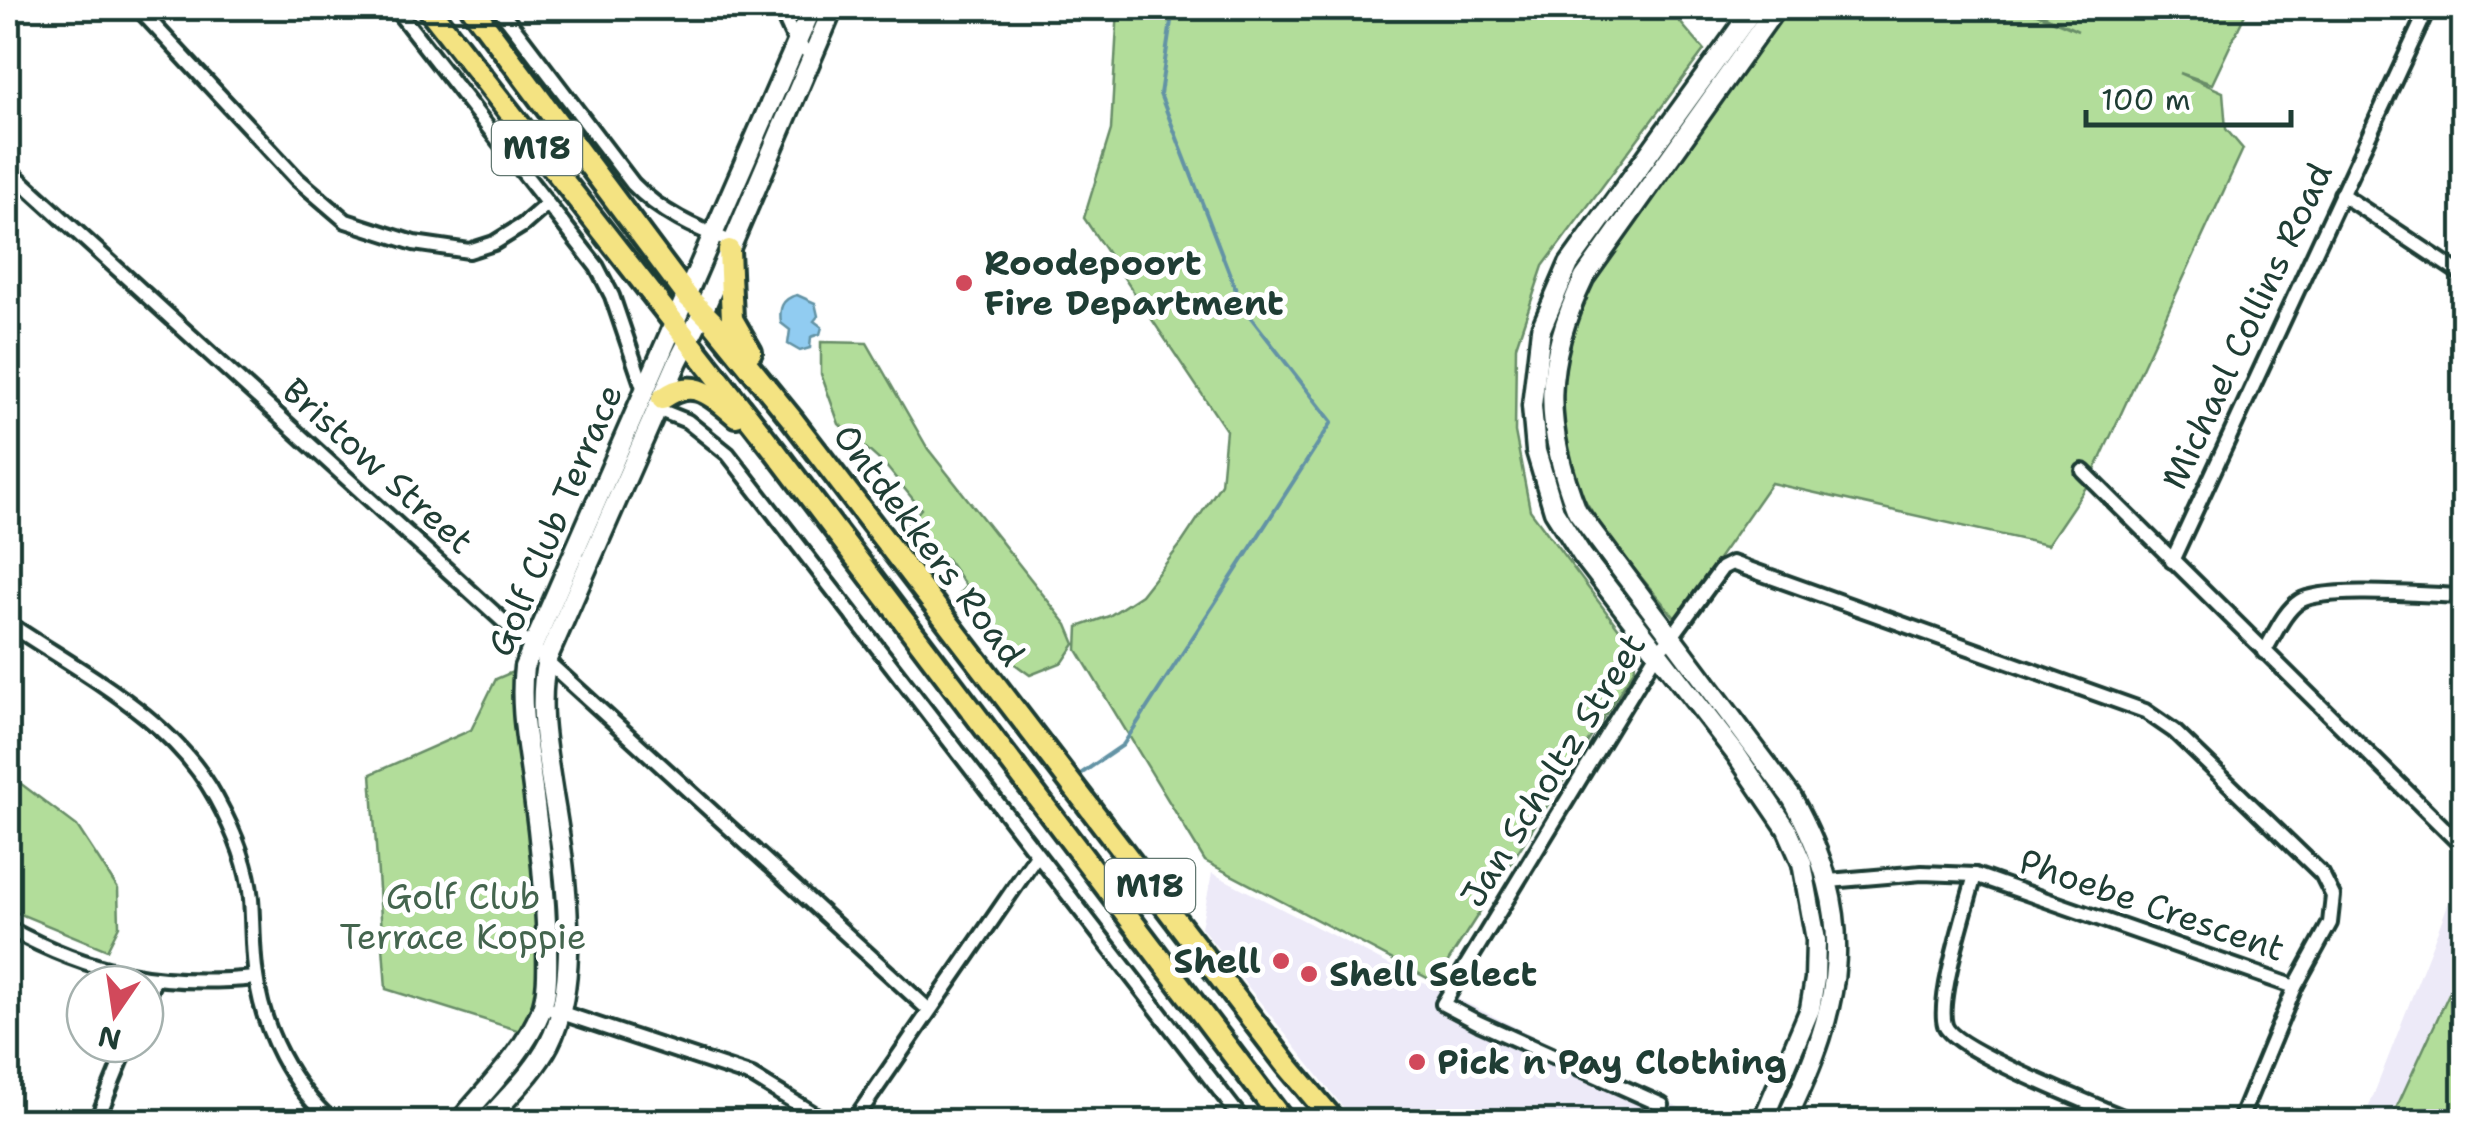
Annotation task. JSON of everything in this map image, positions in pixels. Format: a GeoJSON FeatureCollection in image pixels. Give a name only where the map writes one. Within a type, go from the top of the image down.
{"type":"FeatureCollection","features":[{"type":"Feature","properties":{"kind":"main road","name":"Ontdekkers Road"},"geometry":{"type":"LineString","coordinates":[[428,8],[775,451],[1284,1122]]}},
{"type":"Feature","properties":{"kind":"main road","name":"Ontdekkers Road"},"geometry":{"type":"LineString","coordinates":[[472,8],[687,296],[791,418],[1335,1122]]}},
{"type":"Feature","properties":{"kind":"main road","name":"Golf Club Terrace"},"geometry":{"type":"LineString","coordinates":[[486,1122],[548,1046],[552,1010],[540,843],[521,695],[524,667],[540,653],[654,399],[703,312],[796,30],[812,8]]}},
{"type":"Feature","properties":{"kind":"main road","name":"Golf Club Terrace"},"geometry":{"type":"LineString","coordinates":[[654,399],[687,296],[724,242],[833,8]]}},
{"type":"Feature","properties":{"kind":"main road"},"geometry":{"type":"LineString","coordinates":[[1765,10],[1569,264],[1541,329],[1532,406],[1536,451],[1554,511],[1582,555],[1664,645],[1792,798],[1812,833],[1829,881],[1837,936],[1833,998],[1814,1062],[1785,1122]]}},
{"type":"Feature","properties":{"kind":"main road"},"geometry":{"type":"LineString","coordinates":[[724,242],[732,318],[791,418]]}},
{"type":"Feature","properties":{"kind":"main road"},"geometry":{"type":"LineString","coordinates":[[654,399],[690,386],[703,390],[775,451]]}},
{"type":"Feature","properties":{"kind":"main road"},"geometry":{"type":"LineString","coordinates":[[1664,645],[1787,829],[1802,862],[1810,896],[1816,940],[1810,1009],[1762,1122]]}},
{"type":"Feature","properties":{"kind":"main road","name":"Golf Club Terrace"},"geometry":{"type":"LineString","coordinates":[[459,1122],[552,1010]]}},
{"type":"Feature","properties":{"kind":"street"},"geometry":{"type":"LineString","coordinates":[[138,8],[297,179],[346,221],[414,243],[470,251],[494,243],[546,204]]}},
{"type":"Feature","properties":{"kind":"street"},"geometry":{"type":"LineString","coordinates":[[395,8],[597,267],[654,399],[728,454],[1244,1122]]}},
{"type":"Feature","properties":{"kind":"street"},"geometry":{"type":"LineString","coordinates":[[499,8],[633,184],[662,210],[724,242]]}},
{"type":"Feature","properties":{"kind":"street"},"geometry":{"type":"LineString","coordinates":[[780,8],[813,56]]}},
{"type":"Feature","properties":{"kind":"street","name":"Michael Collins Road"},"geometry":{"type":"LineString","coordinates":[[2172,561],[2428,8]]}},
{"type":"Feature","properties":{"kind":"street"},"geometry":{"type":"LineString","coordinates":[[796,30],[820,38]]}},
{"type":"Feature","properties":{"kind":"street","name":"Bristow Street"},"geometry":{"type":"LineString","coordinates":[[8,168],[929,1010]]}},
{"type":"Feature","properties":{"kind":"street"},"geometry":{"type":"LineString","coordinates":[[2341,194],[2464,276]]}},
{"type":"Feature","properties":{"kind":"street"},"geometry":{"type":"LineString","coordinates":[[2083,472],[2464,848]]}},
{"type":"Feature","properties":{"kind":"street","name":"Phoebe Crescent"},"geometry":{"type":"LineString","coordinates":[[1719,572],[1726,564],[1737,563],[2131,705],[2160,720],[2314,865],[2330,885],[2334,901],[2330,923],[2294,987],[1975,875],[1922,872],[1829,881]]}},
{"type":"Feature","properties":{"kind":"street","name":"Jan Scholtz Street"},"geometry":{"type":"LineString","coordinates":[[1662,1105],[1443,1004],[1664,645],[1719,572]]}},
{"type":"Feature","properties":{"kind":"street"},"geometry":{"type":"LineString","coordinates":[[2264,652],[2294,606],[2309,597],[2464,596]]}},
{"type":"Feature","properties":{"kind":"street"},"geometry":{"type":"LineString","coordinates":[[8,623],[166,733],[216,797],[244,863],[251,897],[256,978],[270,1030],[289,1071],[333,1122]]}},
{"type":"Feature","properties":{"kind":"street"},"geometry":{"type":"LineString","coordinates":[[853,1122],[1037,855]]}},
{"type":"Feature","properties":{"kind":"street"},"geometry":{"type":"LineString","coordinates":[[1975,875],[1945,998],[1945,1026],[1952,1036],[1979,1054],[2134,1122]]}},
{"type":"Feature","properties":{"kind":"street"},"geometry":{"type":"LineString","coordinates":[[8,928],[50,951],[90,964]]}},
{"type":"Feature","properties":{"kind":"street"},"geometry":{"type":"LineString","coordinates":[[165,980],[218,982],[256,978]]}},
{"type":"Feature","properties":{"kind":"street"},"geometry":{"type":"LineString","coordinates":[[2239,1122],[2294,987]]}},
{"type":"Feature","properties":{"kind":"street"},"geometry":{"type":"LineString","coordinates":[[552,1010],[752,1076],[827,1122]]}},
{"type":"Feature","properties":{"kind":"street"},"geometry":{"type":"LineString","coordinates":[[96,1122],[120,1064]]}},
{"type":"Feature","properties":{"kind":"shaded area"},"geometry":{"type":"Polygon","coordinates":[[[2463,866],[2463,1121],[2363,1122],[2463,866]]]}},
{"type":"Feature","properties":{"kind":"shaded area"},"geometry":{"type":"Polygon","coordinates":[[[1212,873],[1707,1121],[1359,1121],[1342,1106],[1201,927],[1212,873]]]}},
{"type":"Feature","properties":{"kind":"green space"},"geometry":{"type":"Polygon","coordinates":[[[1118,8],[1668,8],[1704,50],[1543,266],[1516,346],[1515,432],[1530,510],[1634,649],[1635,668],[1435,982],[1205,861],[1077,650],[1078,627],[1109,616],[1141,595],[1181,544],[1221,484],[1226,430],[1084,218],[1111,130],[1118,8]]]}},
{"type":"Feature","properties":{"kind":"green space"},"geometry":{"type":"Polygon","coordinates":[[[1790,8],[2023,8],[2078,31],[2028,8],[2107,8],[2119,12],[2129,8],[2248,8],[2212,84],[2180,73],[2223,92],[2226,129],[2243,149],[2089,483],[2047,545],[1771,483],[1676,619],[1610,539],[1571,472],[1556,406],[1559,365],[1570,325],[1609,250],[1790,8]]]}},
{"type":"Feature","properties":{"kind":"green space"},"geometry":{"type":"Polygon","coordinates":[[[821,342],[867,343],[928,449],[1067,625],[1075,644],[1063,662],[1030,675],[1001,654],[959,594],[966,586],[946,558],[928,562],[905,527],[921,509],[886,466],[839,424],[821,374],[821,342]]]}},
{"type":"Feature","properties":{"kind":"green space","name":"Golf Club Terrace Koppie"},"geometry":{"type":"Polygon","coordinates":[[[524,667],[547,972],[530,1034],[386,989],[371,774],[471,730],[496,679],[524,667]]]}},
{"type":"Feature","properties":{"kind":"green space"},"geometry":{"type":"Polygon","coordinates":[[[8,774],[77,826],[118,889],[119,926],[107,950],[8,909],[8,774]]]}},
{"type":"Feature","properties":{"kind":"green space"},"geometry":{"type":"Polygon","coordinates":[[[2463,963],[2463,1121],[2413,1121],[2394,1113],[2463,963]]]}},
{"type":"Feature","properties":{"kind":"water"},"geometry":{"type":"Polygon","coordinates":[[[797,295],[815,303],[818,316],[814,321],[822,327],[820,334],[811,337],[810,348],[800,351],[788,344],[790,330],[780,318],[784,302],[797,295]]]}},
{"type":"Feature","properties":{"kind":"waterway"},"geometry":{"type":"LineString","coordinates":[[1082,773],[1123,745],[1332,422],[1242,306],[1160,94],[1173,8]]}},
{"type":"Feature","properties":{"kind":"place","name":"Roodepoort Fire Department"},"geometry":{"type":"Point","coordinates":[964,283]}},
{"type":"Feature","properties":{"kind":"place","name":"Shell"},"geometry":{"type":"Point","coordinates":[1281,961]}},
{"type":"Feature","properties":{"kind":"place","name":"Shell Select"},"geometry":{"type":"Point","coordinates":[1309,974]}},
{"type":"Feature","properties":{"kind":"place","name":"Pick n Pay Clothing"},"geometry":{"type":"Point","coordinates":[1417,1062]}}]}
